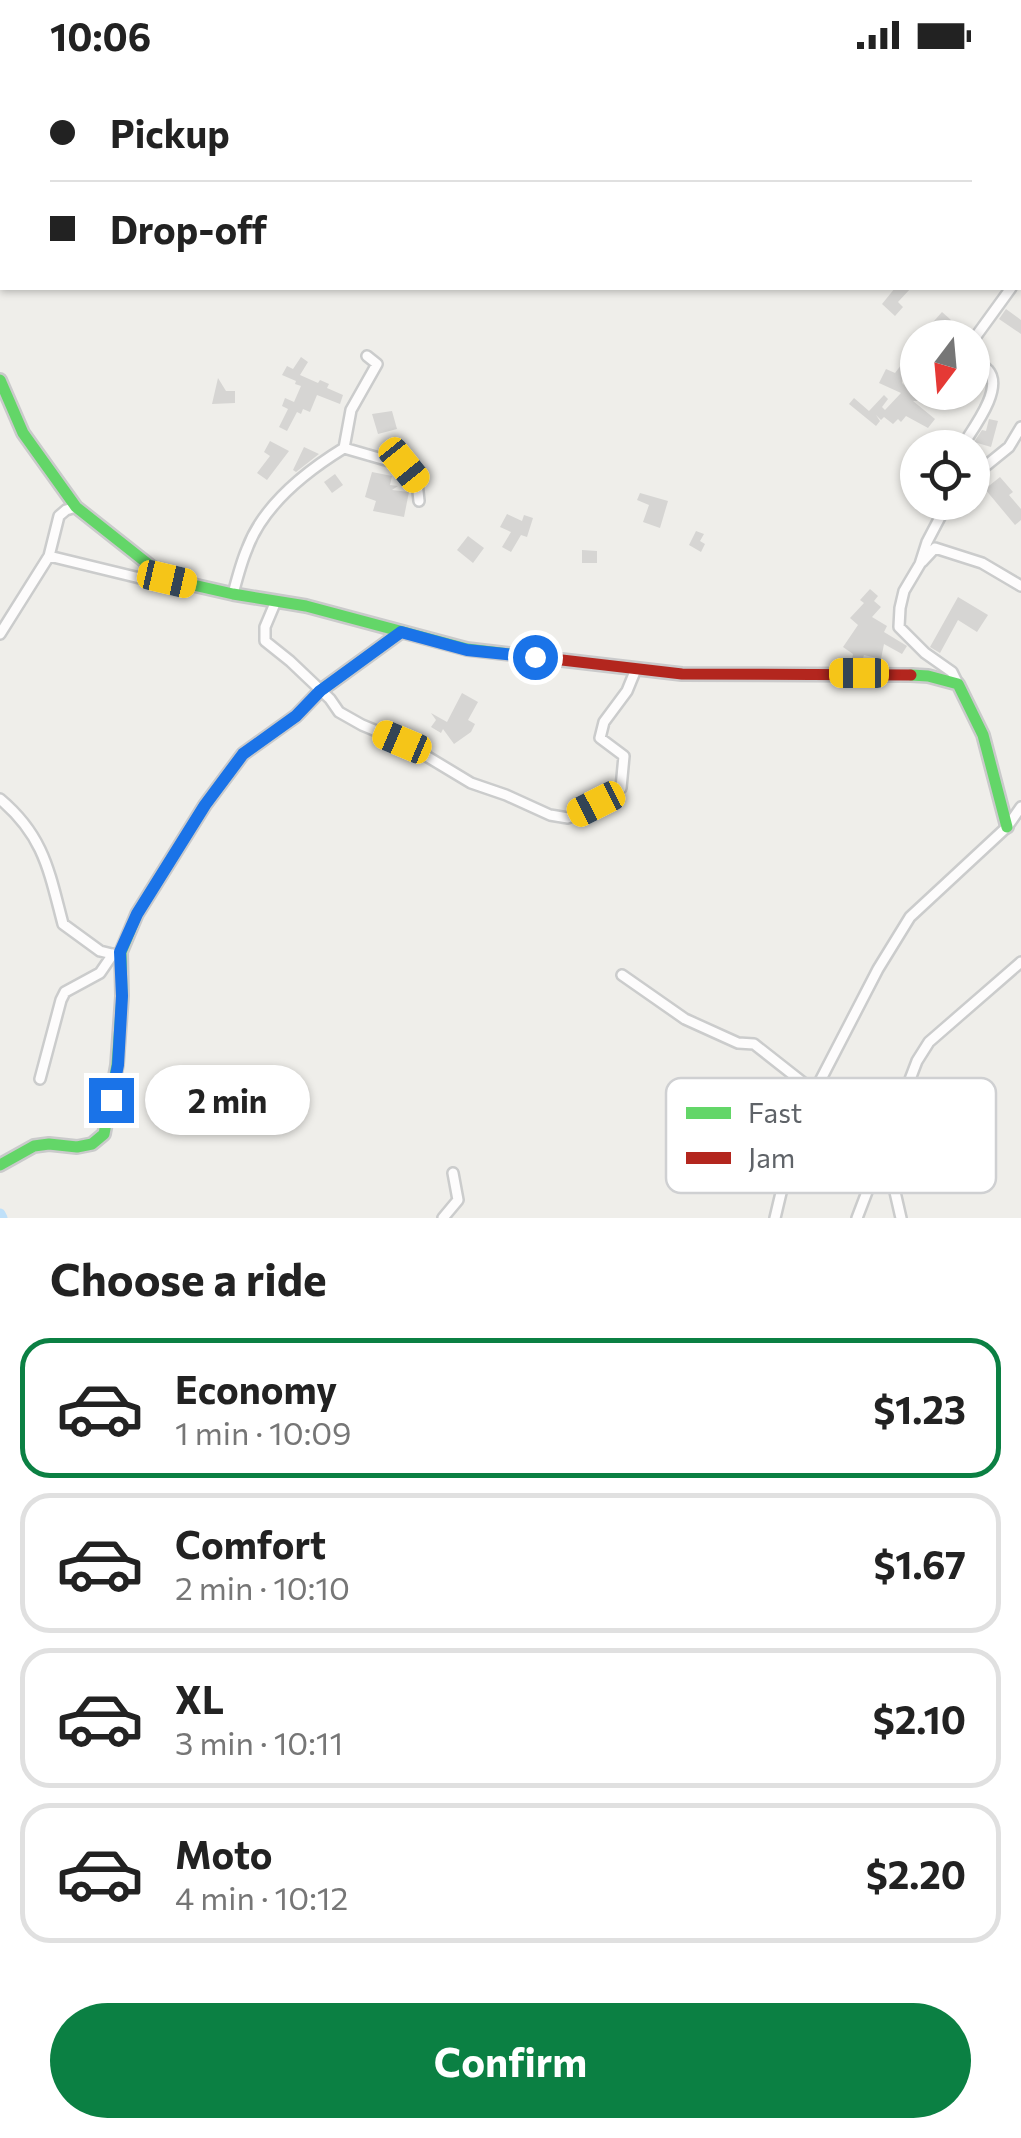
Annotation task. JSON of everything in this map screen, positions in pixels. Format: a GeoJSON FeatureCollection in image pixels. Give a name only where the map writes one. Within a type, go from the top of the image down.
{"type":"FeatureCollection","features":[{"type":"Feature","properties":{"kind":"street"},"geometry":{"type":"LineString","coordinates":[[973,430],[988,406],[992,379],[988,369],[973,361],[974,339],[1010,290]]}},
{"type":"Feature","properties":{"kind":"street"},"geometry":{"type":"LineString","coordinates":[[232,594],[248,545],[269,511],[322,462],[344,448],[351,410],[377,364],[366,356]]}},
{"type":"Feature","properties":{"kind":"street"},"geometry":{"type":"LineString","coordinates":[[0,380],[23,433],[76,506],[167,579]]}},
{"type":"Feature","properties":{"kind":"street"},"geometry":{"type":"LineString","coordinates":[[990,463],[1010,447],[1021,427]]}},
{"type":"Feature","properties":{"kind":"street"},"geometry":{"type":"LineString","coordinates":[[344,448],[404,465],[417,482],[419,501]]}},
{"type":"Feature","properties":{"kind":"street"},"geometry":{"type":"LineString","coordinates":[[0,634],[49,556],[59,516],[76,506]]}},
{"type":"Feature","properties":{"kind":"street"},"geometry":{"type":"LineString","coordinates":[[920,564],[939,520]]}},
{"type":"Feature","properties":{"kind":"street"},"geometry":{"type":"LineString","coordinates":[[1007,827],[983,735],[952,672],[924,653],[899,628],[900,608],[904,591],[935,548],[982,563],[1021,586]]}},
{"type":"Feature","properties":{"kind":"street"},"geometry":{"type":"LineString","coordinates":[[49,556],[152,582],[167,579],[306,606],[467,650],[682,674],[894,673],[958,684]]}},
{"type":"Feature","properties":{"kind":"street"},"geometry":{"type":"LineString","coordinates":[[276,601],[265,641],[339,712],[402,742],[471,783],[550,815],[568,818],[621,788],[624,756],[600,738],[604,722],[627,691],[636,669]]}},
{"type":"Feature","properties":{"kind":"street"},"geometry":{"type":"LineString","coordinates":[[40,1079],[65,992],[100,973],[116,954],[205,805],[243,754],[401,632]]}},
{"type":"Feature","properties":{"kind":"street"},"geometry":{"type":"LineString","coordinates":[[0,798],[18,814],[49,866],[63,924],[100,951],[116,954]]}},
{"type":"Feature","properties":{"kind":"street"},"geometry":{"type":"LineString","coordinates":[[821,1078],[910,917],[1007,827],[1021,806]]}},
{"type":"Feature","properties":{"kind":"street"},"geometry":{"type":"LineString","coordinates":[[1007,827],[1021,830]]}},
{"type":"Feature","properties":{"kind":"street"},"geometry":{"type":"LineString","coordinates":[[0,1164],[34,1146],[77,1147],[92,1144],[104,1134],[118,1065],[122,996],[116,954]]}},
{"type":"Feature","properties":{"kind":"street"},"geometry":{"type":"LineString","coordinates":[[912,1078],[929,1042],[1021,962]]}},
{"type":"Feature","properties":{"kind":"street"},"geometry":{"type":"LineString","coordinates":[[622,975],[685,1019],[738,1043],[754,1044],[796,1078]]}},
{"type":"Feature","properties":{"kind":"street"},"geometry":{"type":"LineString","coordinates":[[443,1218],[458,1200],[453,1173]]}},
{"type":"Feature","properties":{"kind":"street"},"geometry":{"type":"LineString","coordinates":[[775,1218],[781,1193]]}},
{"type":"Feature","properties":{"kind":"street"},"geometry":{"type":"LineString","coordinates":[[858,1218],[867,1193]]}},
{"type":"Feature","properties":{"kind":"street"},"geometry":{"type":"LineString","coordinates":[[895,1193],[900,1218]]}},
{"type":"Feature","properties":{"kind":"building"},"geometry":{"type":"Polygon","coordinates":[[[893,290],[909,290],[898,302],[903,307],[895,316],[882,304],[893,290]]]}},
{"type":"Feature","properties":{"kind":"building"},"geometry":{"type":"Polygon","coordinates":[[[1006,309],[1021,320],[1021,334],[999,319],[1006,309]]]}},
{"type":"Feature","properties":{"kind":"building"},"geometry":{"type":"Polygon","coordinates":[[[942,312],[951,320],[935,320],[942,312]]]}},
{"type":"Feature","properties":{"kind":"building"},"geometry":{"type":"Polygon","coordinates":[[[301,357],[308,362],[300,375],[329,384],[327,388],[343,395],[340,404],[317,395],[310,412],[297,412],[287,431],[279,427],[288,409],[282,406],[285,398],[294,402],[301,386],[282,375],[287,366],[293,369],[301,357]]]}},
{"type":"Feature","properties":{"kind":"building"},"geometry":{"type":"Polygon","coordinates":[[[900,366],[900,393],[879,383],[886,369],[895,373],[900,366]]]}},
{"type":"Feature","properties":{"kind":"building"},"geometry":{"type":"Polygon","coordinates":[[[218,378],[226,391],[235,391],[235,403],[212,404],[218,378]]]}},
{"type":"Feature","properties":{"kind":"building"},"geometry":{"type":"Polygon","coordinates":[[[900,394],[900,410],[924,410],[935,419],[928,428],[906,416],[893,424],[876,415],[880,421],[876,426],[849,404],[854,398],[869,411],[884,395],[888,399],[882,407],[885,410],[900,394]]]}},
{"type":"Feature","properties":{"kind":"building"},"geometry":{"type":"Polygon","coordinates":[[[392,411],[397,429],[378,434],[372,414],[392,411]]]}},
{"type":"Feature","properties":{"kind":"building"},"geometry":{"type":"Polygon","coordinates":[[[989,419],[998,421],[991,447],[990,430],[986,430],[989,419]]]}},
{"type":"Feature","properties":{"kind":"building"},"geometry":{"type":"Polygon","coordinates":[[[270,441],[289,451],[267,480],[257,473],[270,456],[264,452],[270,441]]]}},
{"type":"Feature","properties":{"kind":"building"},"geometry":{"type":"Polygon","coordinates":[[[304,447],[319,454],[296,472],[293,470],[304,447]]]}},
{"type":"Feature","properties":{"kind":"building"},"geometry":{"type":"Polygon","coordinates":[[[372,472],[392,476],[390,485],[398,486],[392,490],[409,492],[404,517],[373,511],[376,501],[365,497],[372,472]]]}},
{"type":"Feature","properties":{"kind":"building"},"geometry":{"type":"Polygon","coordinates":[[[335,474],[343,485],[332,493],[324,482],[335,474]]]}},
{"type":"Feature","properties":{"kind":"building"},"geometry":{"type":"Polygon","coordinates":[[[1000,477],[1013,492],[1009,495],[1021,509],[1021,520],[1015,525],[990,495],[990,485],[1000,477]]]}},
{"type":"Feature","properties":{"kind":"building"},"geometry":{"type":"Polygon","coordinates":[[[640,493],[668,501],[660,528],[643,522],[649,505],[637,500],[640,493]]]}},
{"type":"Feature","properties":{"kind":"building"},"geometry":{"type":"Polygon","coordinates":[[[507,514],[522,521],[524,515],[533,518],[527,537],[521,535],[511,552],[502,547],[511,532],[500,527],[507,514]]]}},
{"type":"Feature","properties":{"kind":"building"},"geometry":{"type":"Polygon","coordinates":[[[696,531],[704,534],[701,552],[689,545],[696,531]]]}},
{"type":"Feature","properties":{"kind":"building"},"geometry":{"type":"Polygon","coordinates":[[[468,536],[484,548],[473,563],[457,550],[468,536]]]}},
{"type":"Feature","properties":{"kind":"building"},"geometry":{"type":"Polygon","coordinates":[[[582,550],[597,551],[597,563],[582,563],[582,550]]]}},
{"type":"Feature","properties":{"kind":"building"},"geometry":{"type":"Polygon","coordinates":[[[870,589],[878,596],[874,601],[881,607],[872,617],[887,626],[884,632],[907,646],[902,654],[884,644],[881,659],[864,655],[862,662],[852,659],[853,654],[843,647],[858,625],[850,618],[864,603],[860,600],[870,589]]]}},
{"type":"Feature","properties":{"kind":"building"},"geometry":{"type":"Polygon","coordinates":[[[958,597],[988,615],[977,632],[958,620],[940,653],[930,647],[958,597]]]}},
{"type":"Feature","properties":{"kind":"building"},"geometry":{"type":"Polygon","coordinates":[[[462,693],[478,702],[468,720],[475,724],[471,732],[454,744],[443,729],[441,733],[431,727],[436,720],[431,713],[447,722],[462,693]]]}},
{"type":"Feature","properties":{"kind":"waterway"},"geometry":{"type":"LineString","coordinates":[[0,1214],[2,1218]]}},
{"type":"Feature","properties":{"kind":"traffic: fast"},"geometry":{"type":"LineString","coordinates":[[0,380],[23,433],[76,507],[167,579],[306,606],[467,649],[519,655]]}},
{"type":"Feature","properties":{"kind":"traffic: fast"},"geometry":{"type":"LineString","coordinates":[[0,1165],[34,1146],[77,1147],[92,1144],[104,1134],[117,1065],[121,952],[137,914],[205,805],[243,754],[401,632]]}},
{"type":"Feature","properties":{"kind":"traffic: fast"},"geometry":{"type":"LineString","coordinates":[[911,675],[958,684],[983,735],[1007,827]]}},
{"type":"Feature","properties":{"kind":"traffic: jam"},"geometry":{"type":"LineString","coordinates":[[519,655],[682,674],[911,675]]}},
{"type":"Feature","properties":{"kind":"route"},"geometry":{"type":"LineString","coordinates":[[111,1100],[118,1065],[120,952],[137,914],[205,805],[243,754],[401,632],[467,650],[535,657]]}}]}
